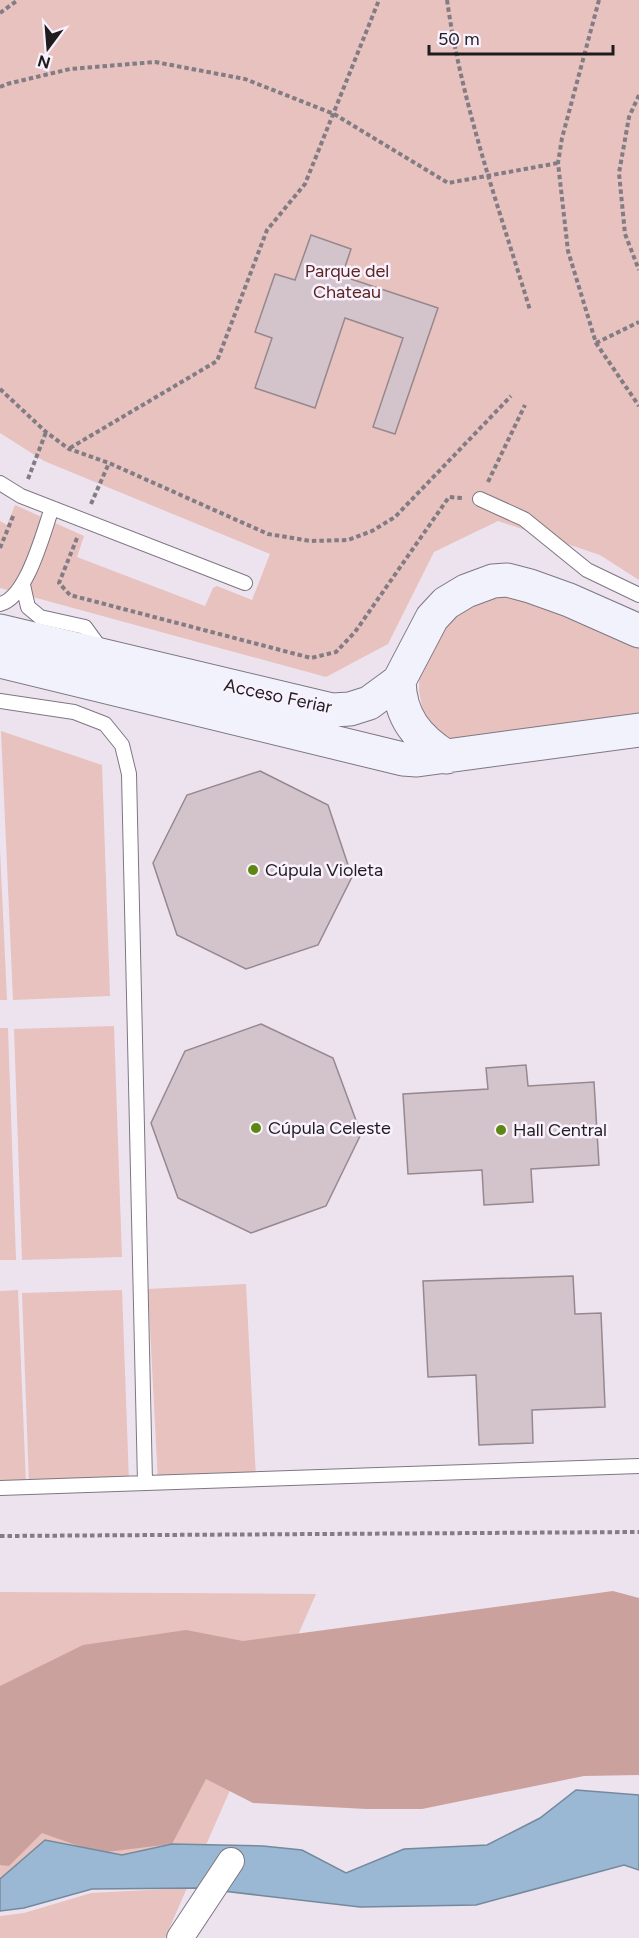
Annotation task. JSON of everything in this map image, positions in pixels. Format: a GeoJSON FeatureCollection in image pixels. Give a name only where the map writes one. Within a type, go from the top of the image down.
{"type":"FeatureCollection","features":[{"type":"Feature","properties":{"kind":"main road","name":"Acceso Feriar"},"geometry":{"type":"LineString","coordinates":[[0,631],[332,710],[350,709],[369,703],[399,681],[419,639],[432,618],[446,603],[466,591],[494,581],[507,580],[530,586],[569,600],[639,631]]}},
{"type":"Feature","properties":{"kind":"main road","name":"Acceso Feriar"},"geometry":{"type":"LineString","coordinates":[[0,661],[403,759],[417,760],[639,730]]}},
{"type":"Feature","properties":{"kind":"main road"},"geometry":{"type":"LineString","coordinates":[[399,681],[400,695],[413,727],[427,744],[447,756]]}},
{"type":"Feature","properties":{"kind":"street"},"geometry":{"type":"LineString","coordinates":[[180,1938],[231,1861]]}},
{"type":"Feature","properties":{"kind":"lane"},"geometry":{"type":"LineString","coordinates":[[0,483],[21,496],[245,583]]}},
{"type":"Feature","properties":{"kind":"lane"},"geometry":{"type":"LineString","coordinates":[[480,500],[524,519],[587,570],[639,595]]}},
{"type":"Feature","properties":{"kind":"lane"},"geometry":{"type":"LineString","coordinates":[[0,604],[6,602],[23,585],[52,508]]}},
{"type":"Feature","properties":{"kind":"lane"},"geometry":{"type":"LineString","coordinates":[[23,585],[28,607],[40,617],[85,627],[108,658]]}},
{"type":"Feature","properties":{"kind":"lane"},"geometry":{"type":"LineString","coordinates":[[0,700],[74,712],[105,724],[122,745],[129,774],[144,1482]]}},
{"type":"Feature","properties":{"kind":"lane"},"geometry":{"type":"LineString","coordinates":[[0,1488],[639,1467]]}},
{"type":"Feature","properties":{"kind":"path"},"geometry":{"type":"LineString","coordinates":[[0,13],[18,0]]}},
{"type":"Feature","properties":{"kind":"path"},"geometry":{"type":"LineString","coordinates":[[69,449],[217,361],[238,298],[267,230],[305,184],[379,0]]}},
{"type":"Feature","properties":{"kind":"path"},"geometry":{"type":"LineString","coordinates":[[447,0],[454,45],[489,177],[530,310]]}},
{"type":"Feature","properties":{"kind":"path"},"geometry":{"type":"LineString","coordinates":[[599,0],[562,138],[558,163],[568,251],[596,343],[639,406]]}},
{"type":"Feature","properties":{"kind":"path"},"geometry":{"type":"LineString","coordinates":[[0,87],[70,69],[155,62],[245,79],[334,114],[448,183],[558,163]]}},
{"type":"Feature","properties":{"kind":"path"},"geometry":{"type":"LineString","coordinates":[[639,95],[629,117],[619,173],[625,234],[639,270]]}},
{"type":"Feature","properties":{"kind":"path"},"geometry":{"type":"LineString","coordinates":[[596,343],[639,322]]}},
{"type":"Feature","properties":{"kind":"path"},"geometry":{"type":"LineString","coordinates":[[0,389],[46,432],[69,449],[109,463],[268,534],[311,541],[348,540],[372,531],[395,517],[511,396]]}},
{"type":"Feature","properties":{"kind":"path"},"geometry":{"type":"LineString","coordinates":[[109,463],[59,583],[70,595],[311,658],[336,652],[355,632],[449,496],[480,500],[525,405]]}},
{"type":"Feature","properties":{"kind":"path"},"geometry":{"type":"LineString","coordinates":[[0,1536],[639,1532]]}},
{"type":"Feature","properties":{"kind":"green space","name":"Parque del Chateau"},"geometry":{"type":"Polygon","coordinates":[[[0,0],[639,0],[639,580],[600,555],[498,521],[434,552],[388,644],[326,677],[0,588],[0,521],[7,525],[15,505],[84,536],[77,557],[205,606],[213,588],[217,586],[252,600],[270,554],[44,461],[0,433],[0,0]]]}},
{"type":"Feature","properties":{"kind":"green space"},"geometry":{"type":"Polygon","coordinates":[[[504,592],[639,643],[639,717],[453,740],[434,729],[423,711],[419,691],[420,661],[453,610],[504,592]]]}},
{"type":"Feature","properties":{"kind":"green space"},"geometry":{"type":"Polygon","coordinates":[[[1,731],[102,765],[110,996],[13,1000],[1,731]]]}},
{"type":"Feature","properties":{"kind":"green space"},"geometry":{"type":"Polygon","coordinates":[[[0,849],[7,1000],[0,1000],[0,849]]]}},
{"type":"Feature","properties":{"kind":"green space"},"geometry":{"type":"Polygon","coordinates":[[[114,1026],[122,1257],[22,1260],[14,1029],[114,1026]]]}},
{"type":"Feature","properties":{"kind":"green space"},"geometry":{"type":"Polygon","coordinates":[[[0,1028],[8,1028],[16,1260],[0,1260],[0,1028]]]}},
{"type":"Feature","properties":{"kind":"green space"},"geometry":{"type":"Polygon","coordinates":[[[246,1284],[256,1479],[158,1483],[148,1289],[246,1284]]]}},
{"type":"Feature","properties":{"kind":"green space"},"geometry":{"type":"Polygon","coordinates":[[[18,1290],[26,1484],[0,1485],[0,1291],[18,1290]]]}},
{"type":"Feature","properties":{"kind":"green space"},"geometry":{"type":"Polygon","coordinates":[[[122,1290],[129,1482],[29,1485],[22,1293],[122,1290]]]}},
{"type":"Feature","properties":{"kind":"green space"},"geometry":{"type":"Polygon","coordinates":[[[0,1592],[316,1594],[206,1845],[172,1844],[122,1855],[45,1840],[0,1879],[0,1592]]]}},
{"type":"Feature","properties":{"kind":"green space"},"geometry":{"type":"Polygon","coordinates":[[[187,1888],[165,1938],[0,1938],[0,1916],[24,1913],[91,1893],[187,1888]]]}},
{"type":"Feature","properties":{"kind":"shaded area"},"geometry":{"type":"Polygon","coordinates":[[[613,1591],[639,1598],[639,1775],[584,1776],[422,1809],[366,1809],[253,1803],[206,1779],[172,1844],[98,1853],[42,1833],[9,1866],[0,1865],[0,1686],[83,1645],[186,1630],[243,1641],[613,1591]]]}},
{"type":"Feature","properties":{"kind":"water"},"geometry":{"type":"Polygon","coordinates":[[[576,1790],[639,1795],[639,1870],[624,1865],[476,1905],[360,1907],[197,1888],[92,1889],[24,1908],[0,1911],[0,1879],[45,1840],[122,1855],[172,1844],[263,1846],[302,1850],[346,1873],[404,1849],[487,1845],[540,1818],[576,1790]]]}},
{"type":"Feature","properties":{"kind":"building"},"geometry":{"type":"Polygon","coordinates":[[[311,235],[351,249],[342,276],[438,308],[395,434],[373,427],[403,338],[345,318],[315,408],[255,388],[272,338],[255,332],[275,274],[295,280],[311,235]]]}},
{"type":"Feature","properties":{"kind":"building","name":"Cúpula Violeta"},"geometry":{"type":"Polygon","coordinates":[[[260,771],[328,805],[352,877],[318,945],[246,969],[177,935],[153,863],[187,795],[260,771]]]}},
{"type":"Feature","properties":{"kind":"building","name":"Cúpula Celeste"},"geometry":{"type":"Polygon","coordinates":[[[261,1024],[333,1058],[361,1134],[326,1206],[251,1233],[178,1198],[151,1123],[185,1051],[261,1024]]]}},
{"type":"Feature","properties":{"kind":"building","name":"Hall Central"},"geometry":{"type":"Polygon","coordinates":[[[526,1065],[528,1086],[594,1082],[599,1165],[531,1169],[533,1202],[484,1205],[482,1170],[408,1174],[403,1094],[488,1089],[486,1068],[526,1065]]]}},
{"type":"Feature","properties":{"kind":"building"},"geometry":{"type":"Polygon","coordinates":[[[573,1276],[575,1314],[601,1313],[605,1407],[532,1410],[533,1443],[479,1445],[476,1375],[428,1377],[423,1281],[573,1276]]]}},
{"type":"Feature","properties":{"kind":"place","name":"Cúpula Violeta"},"geometry":{"type":"Point","coordinates":[253,870]}},
{"type":"Feature","properties":{"kind":"place","name":"Cúpula Celeste"},"geometry":{"type":"Point","coordinates":[256,1128]}},
{"type":"Feature","properties":{"kind":"place","name":"Hall Central"},"geometry":{"type":"Point","coordinates":[501,1130]}}]}
